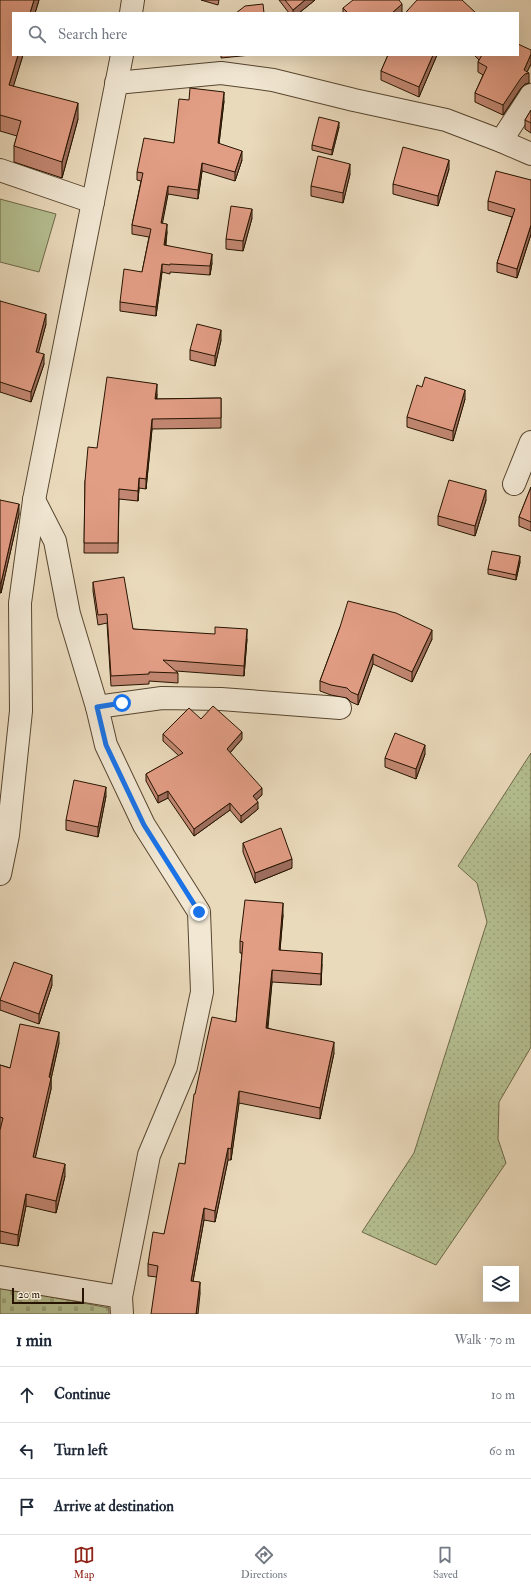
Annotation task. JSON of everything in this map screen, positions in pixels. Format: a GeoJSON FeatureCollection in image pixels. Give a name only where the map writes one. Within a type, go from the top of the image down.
{"type":"FeatureCollection","features":[{"type":"Feature","properties":{"kind":"street"},"geometry":{"type":"LineString","coordinates":[[131,12],[133,0]]}},
{"type":"Feature","properties":{"kind":"street"},"geometry":{"type":"LineString","coordinates":[[0,874],[8,835],[21,711],[20,603],[34,500],[122,56]]}},
{"type":"Feature","properties":{"kind":"street"},"geometry":{"type":"LineString","coordinates":[[116,82],[221,73],[273,80],[354,100],[446,120],[531,154]]}},
{"type":"Feature","properties":{"kind":"street"},"geometry":{"type":"LineString","coordinates":[[501,141],[531,95]]}},
{"type":"Feature","properties":{"kind":"street"},"geometry":{"type":"LineString","coordinates":[[0,170],[93,202]]}},
{"type":"Feature","properties":{"kind":"street"},"geometry":{"type":"LineString","coordinates":[[514,484],[531,442]]}},
{"type":"Feature","properties":{"kind":"street"},"geometry":{"type":"LineString","coordinates":[[0,1277],[122,1305],[149,1155],[186,1067],[202,992],[199,912],[144,825],[106,745],[97,707],[69,614],[55,541],[34,500]]}},
{"type":"Feature","properties":{"kind":"street"},"geometry":{"type":"LineString","coordinates":[[97,707],[162,698],[221,699],[340,708]]}},
{"type":"Feature","properties":{"kind":"green space"},"geometry":{"type":"Polygon","coordinates":[[[0,199],[56,214],[39,272],[0,262],[0,199]]]}},
{"type":"Feature","properties":{"kind":"green space"},"geometry":{"type":"Polygon","coordinates":[[[531,753],[531,1047],[499,1102],[498,1139],[506,1163],[436,1265],[362,1232],[414,1153],[487,922],[477,883],[458,866],[531,753]]]}},
{"type":"Feature","properties":{"kind":"green space"},"geometry":{"type":"Polygon","coordinates":[[[0,1287],[109,1308],[109,1314],[0,1314],[0,1287]]]}},
{"type":"Feature","properties":{"kind":"building"},"geometry":{"type":"Polygon","coordinates":[[[0,0],[34,0],[30,12],[12,12],[12,56],[18,56],[9,85],[78,103],[62,162],[14,146],[21,121],[0,115],[0,0]]]}},
{"type":"Feature","properties":{"kind":"building"},"geometry":{"type":"Polygon","coordinates":[[[285,0],[305,0],[293,10],[285,0]]]}},
{"type":"Feature","properties":{"kind":"building"},"geometry":{"type":"Polygon","coordinates":[[[353,0],[399,0],[402,4],[393,12],[347,12],[343,8],[353,0]]]}},
{"type":"Feature","properties":{"kind":"building"},"geometry":{"type":"Polygon","coordinates":[[[417,0],[462,0],[475,12],[406,12],[417,0]]]}},
{"type":"Feature","properties":{"kind":"building"},"geometry":{"type":"Polygon","coordinates":[[[263,4],[264,12],[237,12],[245,6],[263,4]]]}},
{"type":"Feature","properties":{"kind":"building"},"geometry":{"type":"Polygon","coordinates":[[[519,44],[531,50],[531,54],[524,70],[529,73],[525,74],[521,78],[503,105],[475,93],[487,67],[478,62],[481,56],[519,56],[519,44]]]}},
{"type":"Feature","properties":{"kind":"building"},"geometry":{"type":"Polygon","coordinates":[[[388,56],[433,56],[419,87],[381,71],[388,56]]]}},
{"type":"Feature","properties":{"kind":"building"},"geometry":{"type":"Polygon","coordinates":[[[190,88],[224,92],[218,143],[242,151],[235,172],[202,163],[198,190],[168,186],[161,223],[167,224],[164,245],[212,254],[210,266],[162,264],[156,307],[120,302],[124,269],[142,272],[151,229],[132,225],[143,173],[137,172],[144,138],[174,143],[179,99],[189,100],[190,88]]]}},
{"type":"Feature","properties":{"kind":"building"},"geometry":{"type":"Polygon","coordinates":[[[531,110],[531,123],[525,120],[531,110]]]}},
{"type":"Feature","properties":{"kind":"building"},"geometry":{"type":"Polygon","coordinates":[[[319,117],[339,122],[332,150],[312,145],[319,117]]]}},
{"type":"Feature","properties":{"kind":"building"},"geometry":{"type":"Polygon","coordinates":[[[403,147],[449,160],[438,196],[393,184],[403,147]]]}},
{"type":"Feature","properties":{"kind":"building"},"geometry":{"type":"Polygon","coordinates":[[[318,156],[350,164],[343,193],[311,186],[318,156]]]}},
{"type":"Feature","properties":{"kind":"building"},"geometry":{"type":"Polygon","coordinates":[[[496,171],[531,180],[531,225],[517,269],[497,263],[515,209],[488,201],[496,171]]]}},
{"type":"Feature","properties":{"kind":"building"},"geometry":{"type":"Polygon","coordinates":[[[231,206],[252,209],[243,241],[226,239],[231,206]]]}},
{"type":"Feature","properties":{"kind":"building"},"geometry":{"type":"Polygon","coordinates":[[[0,301],[46,314],[36,352],[44,354],[31,392],[0,382],[0,301]]]}},
{"type":"Feature","properties":{"kind":"building"},"geometry":{"type":"Polygon","coordinates":[[[197,324],[221,330],[215,356],[190,350],[197,324]]]}},
{"type":"Feature","properties":{"kind":"building"},"geometry":{"type":"Polygon","coordinates":[[[107,377],[157,384],[155,399],[221,398],[221,418],[152,419],[146,479],[139,478],[138,491],[119,489],[118,543],[84,543],[85,481],[88,447],[97,448],[107,377]]]}},
{"type":"Feature","properties":{"kind":"building"},"geometry":{"type":"Polygon","coordinates":[[[425,377],[465,390],[453,431],[407,417],[417,385],[422,387],[425,377]]]}},
{"type":"Feature","properties":{"kind":"building"},"geometry":{"type":"Polygon","coordinates":[[[449,480],[486,490],[475,526],[438,516],[449,480]]]}},
{"type":"Feature","properties":{"kind":"building"},"geometry":{"type":"Polygon","coordinates":[[[531,487],[531,522],[519,517],[531,487]]]}},
{"type":"Feature","properties":{"kind":"building"},"geometry":{"type":"Polygon","coordinates":[[[0,500],[19,504],[1,583],[0,583],[0,500]]]}},
{"type":"Feature","properties":{"kind":"building"},"geometry":{"type":"Polygon","coordinates":[[[492,551],[520,556],[516,575],[488,569],[492,551]]]}},
{"type":"Feature","properties":{"kind":"building"},"geometry":{"type":"Polygon","coordinates":[[[124,577],[133,629],[215,634],[215,627],[247,629],[244,666],[163,660],[178,673],[149,672],[149,674],[111,676],[107,614],[98,615],[93,582],[124,577]]]}},
{"type":"Feature","properties":{"kind":"building"},"geometry":{"type":"Polygon","coordinates":[[[348,601],[396,613],[432,630],[412,672],[373,654],[358,695],[351,692],[347,688],[320,681],[348,601]]]}},
{"type":"Feature","properties":{"kind":"building"},"geometry":{"type":"Polygon","coordinates":[[[213,706],[242,732],[227,749],[262,788],[253,796],[258,802],[241,816],[230,803],[194,829],[168,791],[158,796],[146,774],[183,753],[163,734],[189,708],[201,719],[213,706]]]}},
{"type":"Feature","properties":{"kind":"building"},"geometry":{"type":"Polygon","coordinates":[[[395,733],[425,745],[416,769],[385,758],[395,733]]]}},
{"type":"Feature","properties":{"kind":"building"},"geometry":{"type":"Polygon","coordinates":[[[74,780],[106,787],[98,827],[66,820],[74,780]]]}},
{"type":"Feature","properties":{"kind":"building"},"geometry":{"type":"Polygon","coordinates":[[[281,828],[292,859],[255,873],[243,843],[281,828]]]}},
{"type":"Feature","properties":{"kind":"building"},"geometry":{"type":"Polygon","coordinates":[[[245,900],[283,903],[279,950],[322,953],[321,974],[272,970],[266,1028],[334,1042],[320,1108],[239,1091],[231,1149],[228,1148],[215,1211],[204,1208],[191,1281],[200,1282],[196,1314],[151,1314],[158,1266],[148,1264],[153,1232],[164,1234],[179,1163],[185,1164],[194,1094],[212,1017],[236,1022],[243,942],[240,941],[245,900]]]}},
{"type":"Feature","properties":{"kind":"building"},"geometry":{"type":"Polygon","coordinates":[[[14,962],[52,975],[39,1014],[0,1000],[14,962]]]}},
{"type":"Feature","properties":{"kind":"building"},"geometry":{"type":"Polygon","coordinates":[[[20,1024],[59,1032],[49,1077],[51,1078],[33,1157],[65,1164],[56,1201],[26,1194],[18,1235],[0,1231],[0,1130],[3,1118],[0,1117],[0,1065],[10,1068],[20,1024]]]}},
{"type":"Feature","properties":{"kind":"route"},"geometry":{"type":"LineString","coordinates":[[122,703],[97,707],[106,745],[144,825],[199,912]]}}]}
